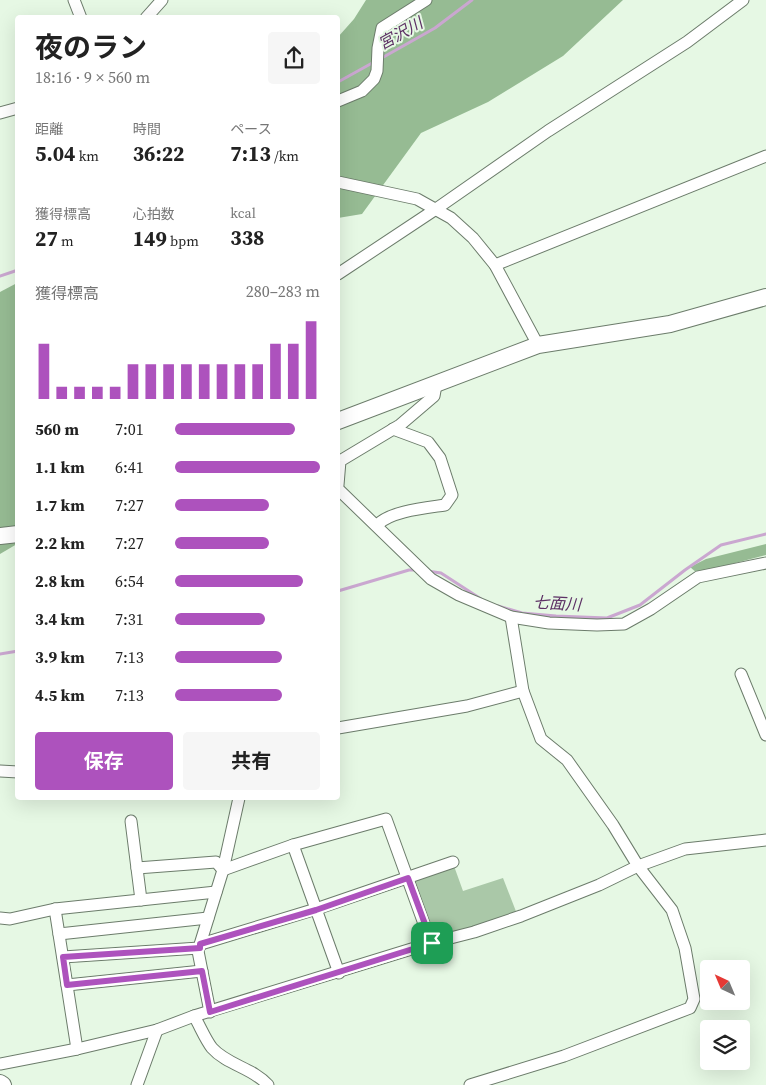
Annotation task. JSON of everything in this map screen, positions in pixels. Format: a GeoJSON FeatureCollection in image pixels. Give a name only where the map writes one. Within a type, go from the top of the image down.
{"type":"FeatureCollection","features":[{"type":"Feature","properties":{"kind":"street"},"geometry":{"type":"LineString","coordinates":[[74,0],[80,15]]}},
{"type":"Feature","properties":{"kind":"street"},"geometry":{"type":"LineString","coordinates":[[149,15],[162,0]]}},
{"type":"Feature","properties":{"kind":"street"},"geometry":{"type":"LineString","coordinates":[[340,100],[362,91],[374,79],[377,71],[378,48],[382,28],[426,0]]}},
{"type":"Feature","properties":{"kind":"street"},"geometry":{"type":"LineString","coordinates":[[340,273],[548,131],[687,42],[743,0]]}},
{"type":"Feature","properties":{"kind":"street"},"geometry":{"type":"LineString","coordinates":[[0,114],[15,109]]}},
{"type":"Feature","properties":{"kind":"street"},"geometry":{"type":"LineString","coordinates":[[495,265],[766,156]]}},
{"type":"Feature","properties":{"kind":"street"},"geometry":{"type":"LineString","coordinates":[[340,182],[417,199],[451,218],[473,238],[495,265],[538,345]]}},
{"type":"Feature","properties":{"kind":"street"},"geometry":{"type":"LineString","coordinates":[[340,420],[538,345],[670,324],[766,297]]}},
{"type":"Feature","properties":{"kind":"street"},"geometry":{"type":"LineString","coordinates":[[340,462],[393,430],[434,396],[436,385]]}},
{"type":"Feature","properties":{"kind":"street"},"geometry":{"type":"LineString","coordinates":[[376,525],[382,520],[403,512],[445,505],[452,496],[440,458],[428,442],[393,430]]}},
{"type":"Feature","properties":{"kind":"street"},"geometry":{"type":"LineString","coordinates":[[340,489],[428,576],[459,596],[511,617],[549,623],[597,626],[624,624],[651,609],[698,577],[766,563]]}},
{"type":"Feature","properties":{"kind":"street"},"geometry":{"type":"LineString","coordinates":[[0,536],[15,534]]}},
{"type":"Feature","properties":{"kind":"street"},"geometry":{"type":"LineString","coordinates":[[470,1085],[564,1056],[690,1008],[694,999],[685,948],[672,910],[638,866],[567,760],[541,739],[523,691],[511,617]]}},
{"type":"Feature","properties":{"kind":"street"},"geometry":{"type":"LineString","coordinates":[[742,674],[766,735]]}},
{"type":"Feature","properties":{"kind":"street"},"geometry":{"type":"LineString","coordinates":[[340,728],[467,706],[523,691]]}},
{"type":"Feature","properties":{"kind":"street"},"geometry":{"type":"LineString","coordinates":[[0,770],[15,772]]}},
{"type":"Feature","properties":{"kind":"street"},"geometry":{"type":"LineString","coordinates":[[210,1012],[198,952],[223,870],[239,800]]}},
{"type":"Feature","properties":{"kind":"street"},"geometry":{"type":"LineString","coordinates":[[223,870],[293,845],[386,820],[432,943]]}},
{"type":"Feature","properties":{"kind":"street"},"geometry":{"type":"LineString","coordinates":[[131,821],[141,900]]}},
{"type":"Feature","properties":{"kind":"street"},"geometry":{"type":"LineString","coordinates":[[0,1064],[77,1049],[157,1030],[194,1016],[432,943],[474,932],[521,916],[599,885],[638,866],[685,850],[766,840]]}},
{"type":"Feature","properties":{"kind":"street"},"geometry":{"type":"LineString","coordinates":[[293,845],[339,973]]}},
{"type":"Feature","properties":{"kind":"street"},"geometry":{"type":"LineString","coordinates":[[137,868],[216,862],[223,870]]}},
{"type":"Feature","properties":{"kind":"street"},"geometry":{"type":"LineString","coordinates":[[63,957],[200,946],[316,910],[454,862]]}},
{"type":"Feature","properties":{"kind":"street"},"geometry":{"type":"LineString","coordinates":[[0,918],[216,892]]}},
{"type":"Feature","properties":{"kind":"street"},"geometry":{"type":"LineString","coordinates":[[55,910],[77,1049]]}},
{"type":"Feature","properties":{"kind":"street"},"geometry":{"type":"LineString","coordinates":[[59,934],[208,918]]}},
{"type":"Feature","properties":{"kind":"street"},"geometry":{"type":"LineString","coordinates":[[67,985],[202,971]]}},
{"type":"Feature","properties":{"kind":"street"},"geometry":{"type":"LineString","coordinates":[[194,1016],[212,1048],[230,1062],[260,1077],[268,1085]]}},
{"type":"Feature","properties":{"kind":"street"},"geometry":{"type":"LineString","coordinates":[[137,1085],[157,1030]]}},
{"type":"Feature","properties":{"kind":"green space"},"geometry":{"type":"Polygon","coordinates":[[[366,0],[623,0],[563,56],[488,102],[421,133],[362,214],[340,218],[340,35],[354,19],[366,0]]]}},
{"type":"Feature","properties":{"kind":"green space"},"geometry":{"type":"Polygon","coordinates":[[[15,284],[15,545],[0,554],[0,292],[15,284]]]}},
{"type":"Feature","properties":{"kind":"green space"},"geometry":{"type":"Polygon","coordinates":[[[766,544],[766,555],[697,573],[690,567],[706,559],[766,544]]]}},
{"type":"Feature","properties":{"kind":"green space"},"geometry":{"type":"Polygon","coordinates":[[[454,866],[463,891],[503,878],[517,914],[434,938],[413,880],[454,866]]]}},
{"type":"Feature","properties":{"kind":"waterway","name":"宮沢川"},"geometry":{"type":"LineString","coordinates":[[380,59],[435,28],[472,0]]}},
{"type":"Feature","properties":{"kind":"waterway","name":"宮沢川"},"geometry":{"type":"LineString","coordinates":[[340,81],[374,62]]}},
{"type":"Feature","properties":{"kind":"waterway","name":"宮沢川"},"geometry":{"type":"LineString","coordinates":[[0,276],[15,271]]}},
{"type":"Feature","properties":{"kind":"waterway","name":"七面川"},"geometry":{"type":"LineString","coordinates":[[498,606],[522,613],[607,618],[640,605],[721,545],[766,534]]}},
{"type":"Feature","properties":{"kind":"waterway","name":"七面川"},"geometry":{"type":"LineString","coordinates":[[340,590],[409,570],[416,570]]}},
{"type":"Feature","properties":{"kind":"waterway","name":"七面川"},"geometry":{"type":"LineString","coordinates":[[427,571],[441,573],[481,599]]}},
{"type":"Feature","properties":{"kind":"waterway","name":"七面川"},"geometry":{"type":"LineString","coordinates":[[0,654],[15,652]]}},
{"type":"Feature","properties":{"kind":"route"},"geometry":{"type":"LineString","coordinates":[[408,878],[432,943],[210,1012],[202,971],[67,985],[63,957],[200,948],[200,944],[316,910],[408,878]]}}]}
